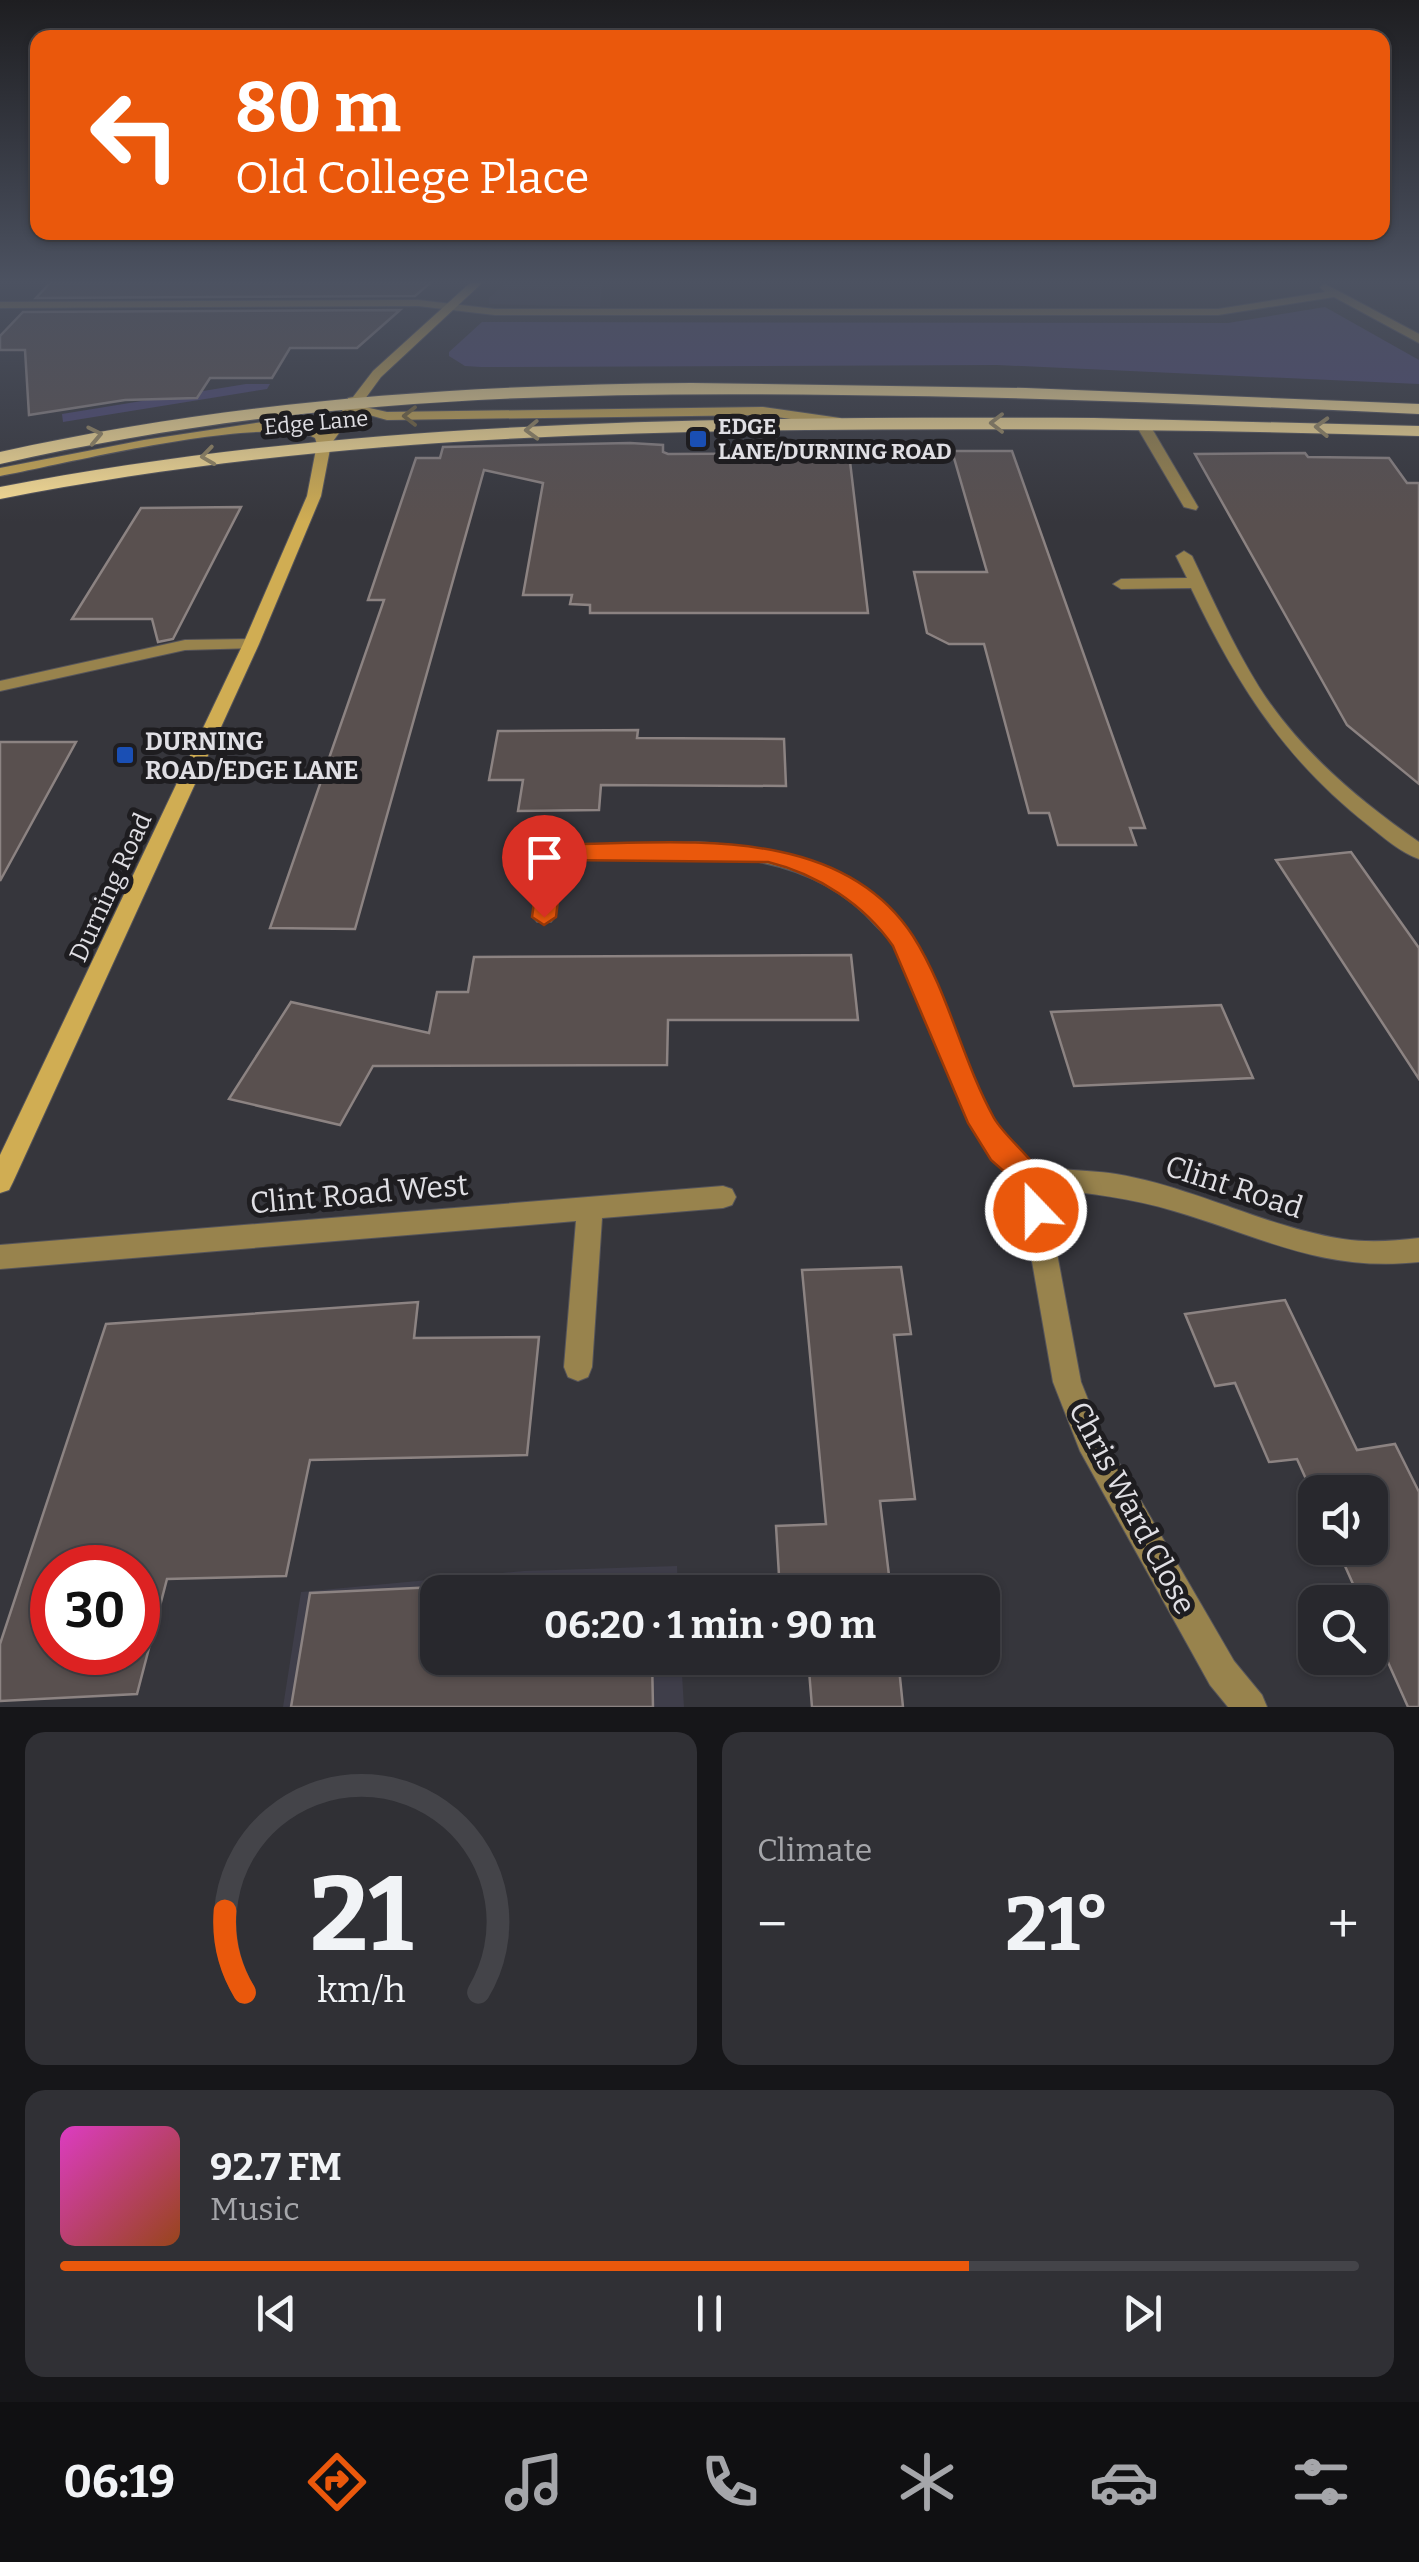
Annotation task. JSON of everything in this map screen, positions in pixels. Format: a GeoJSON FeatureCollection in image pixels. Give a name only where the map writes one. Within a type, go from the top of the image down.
{"type":"FeatureCollection","features":[{"type":"Feature","properties":{"kind":"highway","name":"Edge Lane"},"geometry":{"type":"LineString","coordinates":[[0,458],[120,430],[353,401],[508,392],[786,388],[1115,394],[1419,409]]}},
{"type":"Feature","properties":{"kind":"highway","name":"Edge Lane"},"geometry":{"type":"LineString","coordinates":[[0,493],[166,462],[324,444],[534,429],[1141,422],[1419,431]]}},
{"type":"Feature","properties":{"kind":"main road"},"geometry":{"type":"LineString","coordinates":[[324,444],[353,401],[392,363]]}},
{"type":"Feature","properties":{"kind":"main road"},"geometry":{"type":"LineString","coordinates":[[353,401],[361,410],[387,416],[763,412],[856,424]]}},
{"type":"Feature","properties":{"kind":"main road"},"geometry":{"type":"LineString","coordinates":[[0,472],[263,426],[302,427],[321,436],[324,444]]}},
{"type":"Feature","properties":{"kind":"main road","name":"Durning Road"},"geometry":{"type":"LineString","coordinates":[[0,1182],[251,644],[314,496],[324,444]]}},
{"type":"Feature","properties":{"kind":"street"},"geometry":{"type":"LineString","coordinates":[[1141,422],[1191,507]]}},
{"type":"Feature","properties":{"kind":"street"},"geometry":{"type":"LineString","coordinates":[[1184,556],[1249,685],[1280,728],[1367,813],[1419,852]]}},
{"type":"Feature","properties":{"kind":"street"},"geometry":{"type":"LineString","coordinates":[[1121,584],[1197,584]]}},
{"type":"Feature","properties":{"kind":"street"},"geometry":{"type":"LineString","coordinates":[[0,686],[186,645],[251,644]]}},
{"type":"Feature","properties":{"kind":"street"},"geometry":{"type":"LineString","coordinates":[[544,917],[552,852],[732,851],[808,864],[861,897],[887,919],[904,943],[982,1123],[1001,1152],[1030,1176]]}},
{"type":"Feature","properties":{"kind":"street","name":"Clint Road"},"geometry":{"type":"LineString","coordinates":[[1030,1176],[1145,1191],[1288,1241],[1349,1252],[1419,1250]]}},
{"type":"Feature","properties":{"kind":"street","name":"Chris Ward Close"},"geometry":{"type":"LineString","coordinates":[[1030,1176],[1066,1382],[1090,1441],[1222,1673],[1250,1707]]}},
{"type":"Feature","properties":{"kind":"street","name":"Clint Road West"},"geometry":{"type":"LineString","coordinates":[[0,1257],[723,1197]]}},
{"type":"Feature","properties":{"kind":"street"},"geometry":{"type":"LineString","coordinates":[[578,1367],[590,1207]]}},
{"type":"Feature","properties":{"kind":"shaded area"},"geometry":{"type":"Polygon","coordinates":[[[460,363],[1419,363],[1419,384],[997,365],[465,366],[460,363]]]}},
{"type":"Feature","properties":{"kind":"shaded area"},"geometry":{"type":"Polygon","coordinates":[[[246,384],[270,384],[267,389],[63,422],[62,414],[246,384]]]}},
{"type":"Feature","properties":{"kind":"shaded area"},"geometry":{"type":"Polygon","coordinates":[[[677,1566],[677,1575],[482,1575],[677,1566]]]}},
{"type":"Feature","properties":{"kind":"shaded area"},"geometry":{"type":"Polygon","coordinates":[[[420,1581],[420,1675],[682,1675],[684,1707],[283,1707],[301,1592],[420,1581]]]}},
{"type":"Feature","properties":{"kind":"building"},"geometry":{"type":"Polygon","coordinates":[[[26,363],[281,363],[272,378],[210,378],[197,398],[125,400],[29,415],[26,363]]]}},
{"type":"Feature","properties":{"kind":"building"},"geometry":{"type":"Polygon","coordinates":[[[663,445],[663,452],[668,454],[849,453],[868,613],[590,613],[590,605],[570,604],[572,595],[523,595],[543,483],[484,470],[355,929],[270,928],[384,600],[368,600],[416,458],[440,458],[443,447],[663,445]]]}},
{"type":"Feature","properties":{"kind":"building"},"geometry":{"type":"Polygon","coordinates":[[[952,451],[1012,451],[1145,828],[1130,828],[1136,845],[1058,845],[1049,813],[1029,813],[984,644],[949,644],[927,633],[914,572],[987,572],[952,451]]]}},
{"type":"Feature","properties":{"kind":"building"},"geometry":{"type":"Polygon","coordinates":[[[1305,453],[1308,457],[1389,458],[1407,483],[1419,483],[1419,784],[1347,725],[1195,454],[1305,453]]]}},
{"type":"Feature","properties":{"kind":"building"},"geometry":{"type":"Polygon","coordinates":[[[241,507],[173,639],[158,642],[152,619],[72,619],[141,508],[241,507]]]}},
{"type":"Feature","properties":{"kind":"building"},"geometry":{"type":"Polygon","coordinates":[[[638,730],[637,738],[784,739],[786,786],[601,785],[599,810],[518,811],[523,780],[489,780],[498,731],[638,730]]]}},
{"type":"Feature","properties":{"kind":"building"},"geometry":{"type":"Polygon","coordinates":[[[0,742],[76,742],[0,881],[0,742]]]}},
{"type":"Feature","properties":{"kind":"building"},"geometry":{"type":"Polygon","coordinates":[[[1351,852],[1419,948],[1419,1079],[1276,860],[1351,852]]]}},
{"type":"Feature","properties":{"kind":"building"},"geometry":{"type":"Polygon","coordinates":[[[851,955],[858,1020],[668,1020],[667,1065],[373,1066],[340,1125],[229,1099],[291,1002],[429,1033],[437,992],[468,992],[474,957],[851,955]]]}},
{"type":"Feature","properties":{"kind":"building"},"geometry":{"type":"Polygon","coordinates":[[[1221,1005],[1253,1078],[1074,1086],[1051,1012],[1221,1005]]]}},
{"type":"Feature","properties":{"kind":"building"},"geometry":{"type":"Polygon","coordinates":[[[901,1267],[911,1334],[894,1335],[915,1499],[880,1501],[889,1575],[779,1575],[776,1526],[826,1524],[802,1270],[901,1267]]]}},
{"type":"Feature","properties":{"kind":"building"},"geometry":{"type":"Polygon","coordinates":[[[1285,1300],[1357,1450],[1395,1444],[1419,1492],[1419,1707],[1408,1707],[1388,1662],[1388,1585],[1353,1585],[1345,1565],[1388,1565],[1388,1475],[1304,1475],[1297,1459],[1269,1462],[1235,1383],[1215,1386],[1185,1314],[1285,1300]]]}},
{"type":"Feature","properties":{"kind":"building"},"geometry":{"type":"Polygon","coordinates":[[[418,1302],[414,1338],[539,1337],[527,1455],[310,1460],[286,1576],[167,1579],[160,1606],[160,1545],[33,1545],[106,1324],[418,1302]]]}},
{"type":"Feature","properties":{"kind":"building"},"geometry":{"type":"Polygon","coordinates":[[[30,1553],[30,1675],[142,1675],[137,1694],[0,1701],[0,1644],[30,1553]]]}},
{"type":"Feature","properties":{"kind":"building"},"geometry":{"type":"Polygon","coordinates":[[[420,1588],[420,1675],[652,1675],[653,1707],[291,1707],[310,1593],[420,1588]]]}},
{"type":"Feature","properties":{"kind":"building"},"geometry":{"type":"Polygon","coordinates":[[[809,1675],[900,1675],[903,1707],[812,1707],[809,1675]]]}},
{"type":"Feature","properties":{"kind":"place","name":"EDGE LANE/DURNING ROAD"},"geometry":{"type":"Point","coordinates":[698,439]}},
{"type":"Feature","properties":{"kind":"place","name":"DURNING ROAD/EDGE LANE"},"geometry":{"type":"Point","coordinates":[125,755]}},
{"type":"Feature","properties":{"kind":"route"},"geometry":{"type":"LineString","coordinates":[[544,917],[552,852],[732,851],[768,854],[808,864],[861,897],[887,919],[904,943],[982,1123],[1001,1152],[1030,1176],[1036,1210]]}}]}
